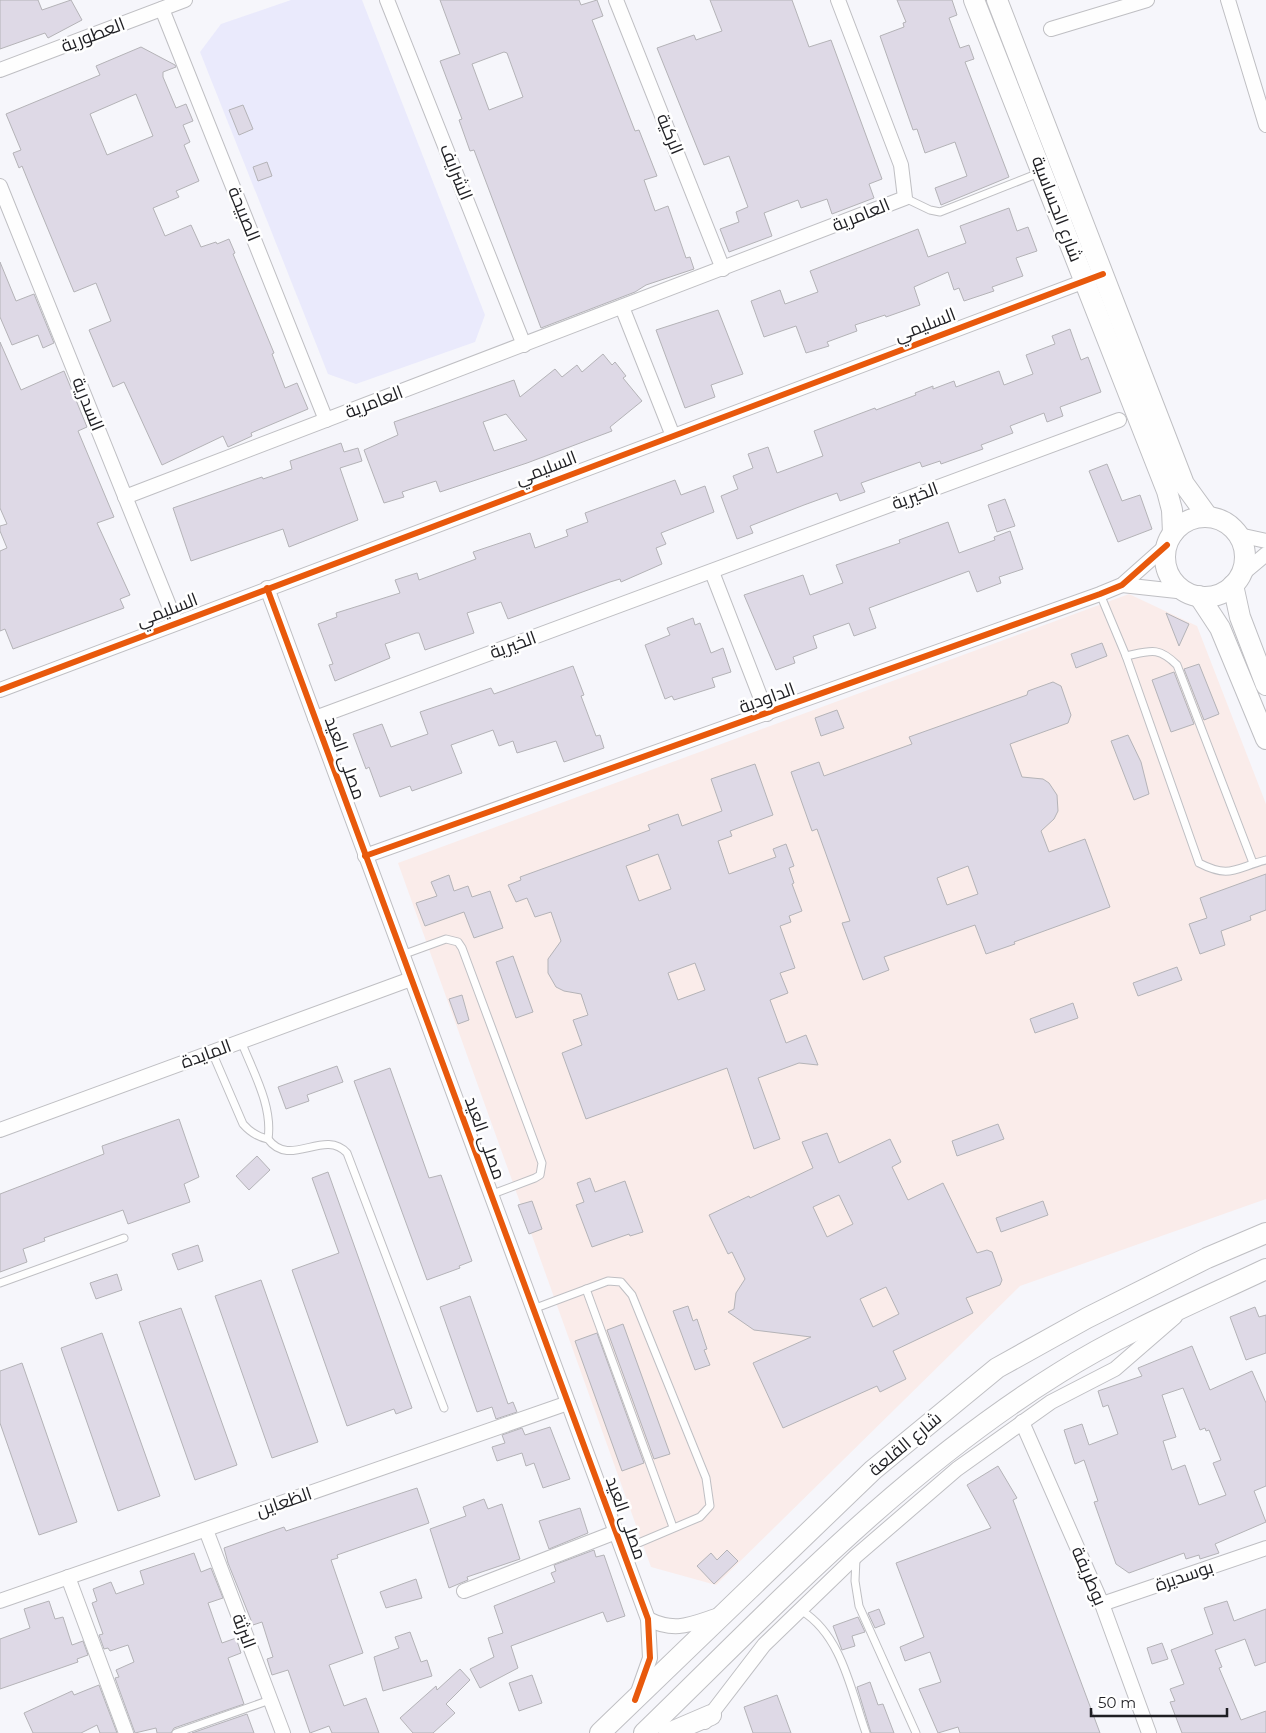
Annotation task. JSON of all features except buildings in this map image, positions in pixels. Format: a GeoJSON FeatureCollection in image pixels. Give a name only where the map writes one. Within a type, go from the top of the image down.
{"type":"FeatureCollection","features":[{"type":"Feature","properties":{"kind":"main road","name":"شارع الجساسية"},"geometry":{"type":"LineString","coordinates":[[974,0],[1043,172],[1094,278],[1184,484],[1208,517]]}},
{"type":"Feature","properties":{"kind":"main road","name":"شارع الجساسية"},"geometry":{"type":"LineString","coordinates":[[997,0],[1166,491],[1172,510],[1170,539]]}},
{"type":"Feature","properties":{"kind":"main road"},"geometry":{"type":"LineString","coordinates":[[1266,685],[1240,617],[1236,580],[1245,555],[1238,535],[1220,520],[1208,517],[1195,518],[1182,524],[1170,539],[1165,558],[1168,572],[1175,583],[1193,594],[1220,628],[1266,739]]}},
{"type":"Feature","properties":{"kind":"main road"},"geometry":{"type":"LineString","coordinates":[[1193,594],[1217,594],[1236,580]]}},
{"type":"Feature","properties":{"kind":"main road","name":"شارع القلعة"},"geometry":{"type":"LineString","coordinates":[[600,1733],[678,1656],[727,1613],[752,1584],[873,1470],[998,1368],[1087,1318],[1207,1258],[1266,1234]]}},
{"type":"Feature","properties":{"kind":"main road","name":"شارع القلعة"},"geometry":{"type":"LineString","coordinates":[[644,1733],[862,1521],[945,1452],[1059,1373],[1102,1348],[1266,1269]]}},
{"type":"Feature","properties":{"kind":"main road"},"geometry":{"type":"LineString","coordinates":[[669,1733],[711,1715]]}},
{"type":"Feature","properties":{"kind":"street","name":"العطورية"},"geometry":{"type":"LineString","coordinates":[[0,70],[185,0]]}},
{"type":"Feature","properties":{"kind":"street","name":"الشرايف"},"geometry":{"type":"LineString","coordinates":[[387,0],[524,345]]}},
{"type":"Feature","properties":{"kind":"street","name":"الركية"},"geometry":{"type":"LineString","coordinates":[[616,0],[723,269]]}},
{"type":"Feature","properties":{"kind":"street","name":"العامرية"},"geometry":{"type":"LineString","coordinates":[[125,497],[905,198],[901,165],[838,0]]}},
{"type":"Feature","properties":{"kind":"street"},"geometry":{"type":"LineString","coordinates":[[1051,28],[1147,0]]}},
{"type":"Feature","properties":{"kind":"street"},"geometry":{"type":"LineString","coordinates":[[1228,0],[1266,125]]}},
{"type":"Feature","properties":{"kind":"street","name":"الصبيحة"},"geometry":{"type":"LineString","coordinates":[[162,9],[326,420]]}},
{"type":"Feature","properties":{"kind":"street","name":"السدرية"},"geometry":{"type":"LineString","coordinates":[[0,186],[176,623]]}},
{"type":"Feature","properties":{"kind":"street","name":"السليمي"},"geometry":{"type":"LineString","coordinates":[[0,690],[1094,278]]}},
{"type":"Feature","properties":{"kind":"street"},"geometry":{"type":"LineString","coordinates":[[622,307],[673,436]]}},
{"type":"Feature","properties":{"kind":"street","name":"الخيرية"},"geometry":{"type":"LineString","coordinates":[[314,718],[1118,420]]}},
{"type":"Feature","properties":{"kind":"street"},"geometry":{"type":"LineString","coordinates":[[1238,535],[1266,541]]}},
{"type":"Feature","properties":{"kind":"street","name":"الداودية"},"geometry":{"type":"LineString","coordinates":[[365,856],[1100,594],[1122,585],[1170,539]]}},
{"type":"Feature","properties":{"kind":"street"},"geometry":{"type":"LineString","coordinates":[[1236,580],[1266,554]]}},
{"type":"Feature","properties":{"kind":"street"},"geometry":{"type":"LineString","coordinates":[[712,572],[767,714]]}},
{"type":"Feature","properties":{"kind":"street","name":"الداودية"},"geometry":{"type":"LineString","coordinates":[[1122,585],[1193,594]]}},
{"type":"Feature","properties":{"kind":"street","name":"مصلى العيد"},"geometry":{"type":"LineString","coordinates":[[267,588],[648,1619],[650,1658],[635,1700]]}},
{"type":"Feature","properties":{"kind":"street","name":"المايدة"},"geometry":{"type":"LineString","coordinates":[[0,1130],[411,979]]}},
{"type":"Feature","properties":{"kind":"street","name":"شارع القلعة"},"geometry":{"type":"LineString","coordinates":[[694,1733],[711,1715],[752,1660],[856,1556],[957,1469],[1051,1402],[1115,1369],[1187,1306]]}},
{"type":"Feature","properties":{"kind":"street","name":"الظعاين"},"geometry":{"type":"LineString","coordinates":[[0,1601],[568,1403]]}},
{"type":"Feature","properties":{"kind":"street","name":"بوطريفة"},"geometry":{"type":"LineString","coordinates":[[1022,1422],[1102,1604],[1149,1733]]}},
{"type":"Feature","properties":{"kind":"street","name":"البرثة"},"geometry":{"type":"LineString","coordinates":[[206,1530],[283,1733]]}},
{"type":"Feature","properties":{"kind":"street"},"geometry":{"type":"LineString","coordinates":[[464,1590],[616,1532]]}},
{"type":"Feature","properties":{"kind":"street","name":"بوسديرة"},"geometry":{"type":"LineString","coordinates":[[1102,1604],[1266,1548]]}},
{"type":"Feature","properties":{"kind":"street"},"geometry":{"type":"LineString","coordinates":[[68,1577],[126,1733]]}},
{"type":"Feature","properties":{"kind":"street"},"geometry":{"type":"LineString","coordinates":[[648,1619],[678,1628],[727,1613]]}},
{"type":"Feature","properties":{"kind":"lane"},"geometry":{"type":"LineString","coordinates":[[905,198],[930,210],[940,212],[1043,172]]}},
{"type":"Feature","properties":{"kind":"lane"},"geometry":{"type":"LineString","coordinates":[[1100,594],[1126,656],[1199,863],[1216,872],[1233,871],[1266,860]]}},
{"type":"Feature","properties":{"kind":"lane"},"geometry":{"type":"LineString","coordinates":[[1126,656],[1156,650],[1166,654],[1177,665],[1253,863]]}},
{"type":"Feature","properties":{"kind":"lane"},"geometry":{"type":"LineString","coordinates":[[402,955],[446,939],[458,942],[462,948],[542,1164],[540,1175],[535,1178],[490,1195]]}},
{"type":"Feature","properties":{"kind":"lane"},"geometry":{"type":"LineString","coordinates":[[242,1041],[267,1108],[268,1139]]}},
{"type":"Feature","properties":{"kind":"lane"},"geometry":{"type":"LineString","coordinates":[[212,1052],[243,1124],[254,1134],[268,1139],[272,1145],[284,1151],[296,1151],[330,1144],[342,1148],[347,1153],[444,1408]]}},
{"type":"Feature","properties":{"kind":"lane"},"geometry":{"type":"LineString","coordinates":[[0,1283],[124,1238]]}},
{"type":"Feature","properties":{"kind":"lane"},"geometry":{"type":"LineString","coordinates":[[533,1309],[608,1281],[621,1282],[632,1295],[706,1478],[710,1506],[700,1517],[673,1526],[622,1550]]}},
{"type":"Feature","properties":{"kind":"lane"},"geometry":{"type":"LineString","coordinates":[[586,1289],[673,1526]]}},
{"type":"Feature","properties":{"kind":"lane"},"geometry":{"type":"LineString","coordinates":[[856,1556],[855,1581],[859,1606],[916,1733]]}},
{"type":"Feature","properties":{"kind":"lane"},"geometry":{"type":"LineString","coordinates":[[802,1611],[814,1618],[832,1640],[866,1733]]}},
{"type":"Feature","properties":{"kind":"lane"},"geometry":{"type":"LineString","coordinates":[[176,1733],[270,1700]]}},
{"type":"Feature","properties":{"kind":"shaded area"},"geometry":{"type":"Polygon","coordinates":[[[291,0],[362,0],[485,315],[475,342],[356,384],[328,374],[200,52],[221,24],[291,0]]]}},
{"type":"Feature","properties":{"kind":"shaded area"},"geometry":{"type":"Polygon","coordinates":[[[1129,594],[1197,626],[1266,804],[1266,1199],[1020,1286],[716,1585],[651,1567],[398,863],[1129,594]]]}},
{"type":"Feature","properties":{"kind":"cycle path"},"geometry":{"type":"LineString","coordinates":[[0,690],[1103,274]]}},
{"type":"Feature","properties":{"kind":"cycle path"},"geometry":{"type":"LineString","coordinates":[[365,856],[1100,594],[1122,585],[1167,545]]}},
{"type":"Feature","properties":{"kind":"cycle path"},"geometry":{"type":"LineString","coordinates":[[267,588],[648,1619],[650,1658],[635,1700]]}}]}
